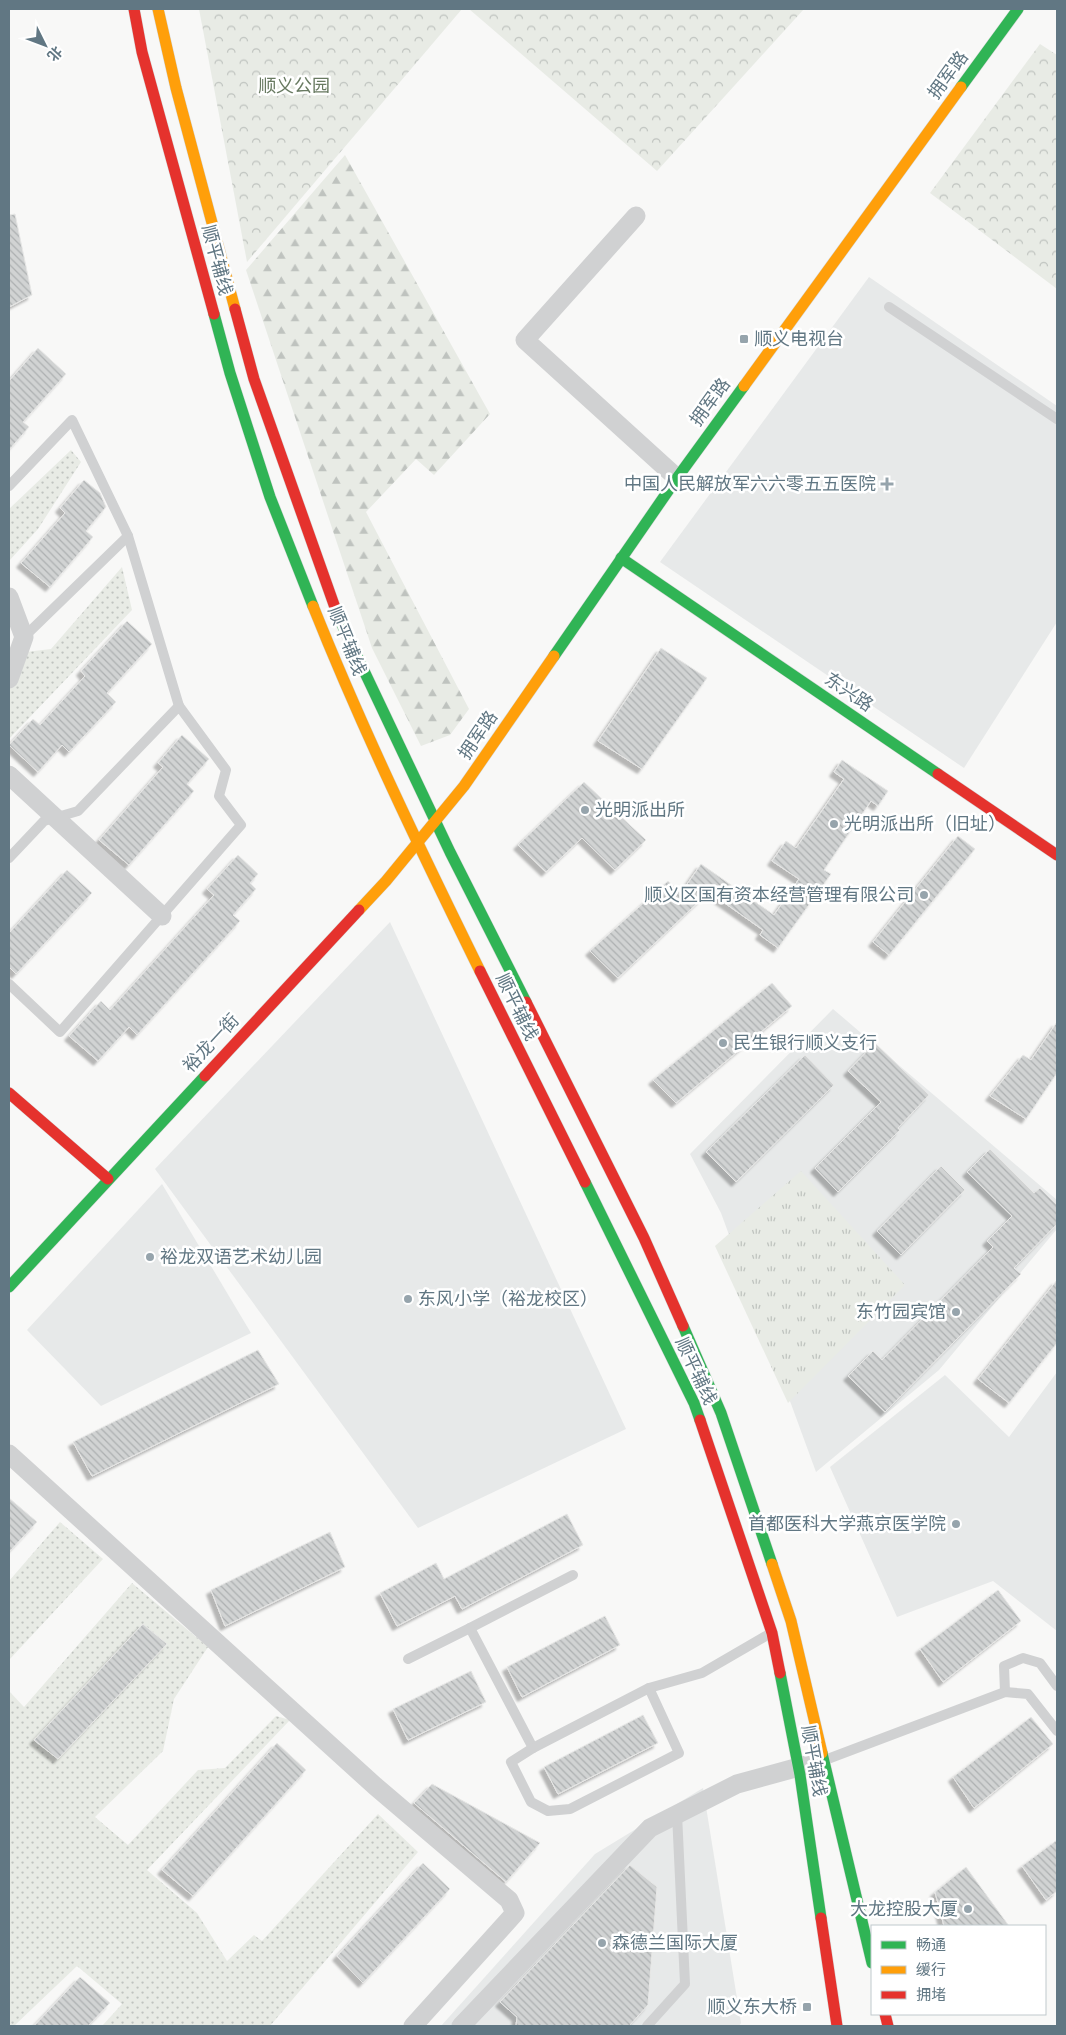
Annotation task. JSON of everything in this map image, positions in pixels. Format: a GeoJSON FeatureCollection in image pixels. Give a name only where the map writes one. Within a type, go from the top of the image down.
{"type":"FeatureCollection","features":[{"type":"Feature","properties":{"kind":"main road","name":"顺平辅线"},"geometry":{"type":"LineString","coordinates":[[134,9],[142,52],[230,373],[270,497],[346,688],[417,843],[694,1403],[772,1632],[798,1767],[837,2026]]}},
{"type":"Feature","properties":{"kind":"main road","name":"顺平辅线"},"geometry":{"type":"LineString","coordinates":[[158,9],[176,88],[254,380],[339,618],[454,861],[644,1238],[722,1413],[791,1622],[871,1959]]}},
{"type":"Feature","properties":{"kind":"main road","name":"拥军路"},"geometry":{"type":"LineString","coordinates":[[436,820],[464,786],[676,478],[1018,9]]}},
{"type":"Feature","properties":{"kind":"main road","name":"东兴路"},"geometry":{"type":"LineString","coordinates":[[621,558],[1057,855]]}},
{"type":"Feature","properties":{"kind":"main road","name":"裕龙一街"},"geometry":{"type":"LineString","coordinates":[[9,1287],[386,881],[436,820]]}},
{"type":"Feature","properties":{"kind":"main road"},"geometry":{"type":"LineString","coordinates":[[9,1093],[108,1179]]}},
{"type":"Feature","properties":{"kind":"street"},"geometry":{"type":"LineString","coordinates":[[636,216],[525,340],[676,478]]}},
{"type":"Feature","properties":{"kind":"street"},"geometry":{"type":"LineString","coordinates":[[9,597],[24,637],[9,679]]}},
{"type":"Feature","properties":{"kind":"street"},"geometry":{"type":"LineString","coordinates":[[9,775],[162,916]]}},
{"type":"Feature","properties":{"kind":"street"},"geometry":{"type":"LineString","coordinates":[[11,1460],[375,1786],[509,1900],[515,1913],[413,2026]]}},
{"type":"Feature","properties":{"kind":"street"},"geometry":{"type":"LineString","coordinates":[[461,2026],[650,1828],[737,1784],[825,1760]]}},
{"type":"Feature","properties":{"kind":"lane"},"geometry":{"type":"LineString","coordinates":[[888,307],[1057,419]]}},
{"type":"Feature","properties":{"kind":"lane"},"geometry":{"type":"LineString","coordinates":[[9,486],[72,420],[128,536],[179,706],[226,770],[219,796],[241,825],[60,1032],[9,984]]}},
{"type":"Feature","properties":{"kind":"lane"},"geometry":{"type":"LineString","coordinates":[[24,637],[128,536]]}},
{"type":"Feature","properties":{"kind":"lane"},"geometry":{"type":"LineString","coordinates":[[9,858],[44,822],[78,810],[179,706]]}},
{"type":"Feature","properties":{"kind":"lane"},"geometry":{"type":"LineString","coordinates":[[408,1659],[573,1575]]}},
{"type":"Feature","properties":{"kind":"lane"},"geometry":{"type":"LineString","coordinates":[[649,1688],[679,1753],[570,1809],[548,1811],[531,1802],[510,1762],[533,1748],[649,1688],[702,1673],[791,1622]]}},
{"type":"Feature","properties":{"kind":"lane"},"geometry":{"type":"LineString","coordinates":[[470,1628],[533,1748]]}},
{"type":"Feature","properties":{"kind":"lane"},"geometry":{"type":"LineString","coordinates":[[1005,1692],[1004,1666],[1023,1658],[1040,1663],[1057,1686]]}},
{"type":"Feature","properties":{"kind":"lane"},"geometry":{"type":"LineString","coordinates":[[825,1760],[1005,1692],[1028,1694],[1057,1732]]}},
{"type":"Feature","properties":{"kind":"lane"},"geometry":{"type":"LineString","coordinates":[[647,2026],[684,1984],[677,1814]]}},
{"type":"Feature","properties":{"kind":"shaded area","name":"中国人民解放军六六零五五医院"},"geometry":{"type":"Polygon","coordinates":[[[869,277],[1057,406],[1057,622],[964,768],[660,562],[869,277]]]}},
{"type":"Feature","properties":{"kind":"shaded area","name":"东风小学（裕龙校区）"},"geometry":{"type":"Polygon","coordinates":[[[390,922],[626,1429],[418,1528],[155,1169],[390,922]]]}},
{"type":"Feature","properties":{"kind":"shaded area","name":"东竹园宾馆"},"geometry":{"type":"Polygon","coordinates":[[[833,1009],[1057,1200],[1057,1229],[939,1370],[816,1472],[721,1213],[690,1154],[833,1009]]]}},
{"type":"Feature","properties":{"kind":"shaded area","name":"裕龙双语艺术幼儿园"},"geometry":{"type":"Polygon","coordinates":[[[162,1184],[251,1333],[101,1406],[27,1330],[162,1184]]]}},
{"type":"Feature","properties":{"kind":"shaded area","name":"首都医科大学燕京医学院"},"geometry":{"type":"Polygon","coordinates":[[[1057,1372],[1057,1631],[993,1581],[897,1617],[830,1467],[945,1375],[1009,1437],[1057,1372]]]}},
{"type":"Feature","properties":{"kind":"shaded area"},"geometry":{"type":"Polygon","coordinates":[[[703,1788],[741,2023],[739,2026],[441,2026],[595,1854],[703,1788]]]}},
{"type":"Feature","properties":{"kind":"green space","name":"顺义公园"},"geometry":{"type":"Polygon","coordinates":[[[199,9],[462,9],[247,262],[199,9]]]}},
{"type":"Feature","properties":{"kind":"green space"},"geometry":{"type":"Polygon","coordinates":[[[469,9],[804,9],[657,171],[469,9]]]}},
{"type":"Feature","properties":{"kind":"green space"},"geometry":{"type":"Polygon","coordinates":[[[1040,44],[1057,55],[1057,289],[930,193],[1040,44]]]}},
{"type":"Feature","properties":{"kind":"green space"},"geometry":{"type":"Polygon","coordinates":[[[345,155],[490,414],[434,475],[416,459],[366,512],[469,709],[450,735],[421,746],[372,648],[246,270],[345,155]]]}},
{"type":"Feature","properties":{"kind":"green space"},"geometry":{"type":"Polygon","coordinates":[[[71,450],[81,462],[38,529],[9,561],[9,509],[71,450]]]}},
{"type":"Feature","properties":{"kind":"green space"},"geometry":{"type":"Polygon","coordinates":[[[122,567],[132,610],[9,739],[9,654],[51,649],[122,567]]]}},
{"type":"Feature","properties":{"kind":"green space"},"geometry":{"type":"Polygon","coordinates":[[[801,1171],[905,1285],[788,1403],[715,1246],[801,1171]]]}},
{"type":"Feature","properties":{"kind":"green space"},"geometry":{"type":"Polygon","coordinates":[[[60,1522],[103,1559],[9,1660],[9,1581],[60,1522]]]}},
{"type":"Feature","properties":{"kind":"green space"},"geometry":{"type":"Polygon","coordinates":[[[132,1583],[208,1647],[174,1699],[163,1751],[95,1817],[128,1845],[198,1770],[225,1768],[276,1716],[290,1720],[147,1870],[197,1913],[227,1961],[254,1935],[262,1941],[378,1814],[418,1852],[270,2026],[102,2026],[122,2004],[77,1966],[14,2026],[9,2026],[9,1691],[24,1707],[132,1583]]]}},
{"type":"Feature","properties":{"kind":"building"},"geometry":{"type":"Polygon","coordinates":[[[15,214],[32,295],[9,307],[9,215],[15,214]]]}},
{"type":"Feature","properties":{"kind":"building"},"geometry":{"type":"Polygon","coordinates":[[[38,348],[66,374],[23,422],[29,427],[9,450],[9,381],[38,348]]]}},
{"type":"Feature","properties":{"kind":"building"},"geometry":{"type":"Polygon","coordinates":[[[84,480],[100,493],[106,507],[86,531],[93,537],[50,587],[21,563],[65,513],[60,508],[84,480]]]}},
{"type":"Feature","properties":{"kind":"building"},"geometry":{"type":"Polygon","coordinates":[[[127,621],[152,644],[107,693],[116,702],[69,752],[62,745],[38,772],[9,745],[33,719],[40,725],[85,676],[81,671],[127,621]]]}},
{"type":"Feature","properties":{"kind":"building"},"geometry":{"type":"Polygon","coordinates":[[[661,648],[707,678],[642,769],[598,741],[661,648]]]}},
{"type":"Feature","properties":{"kind":"building"},"geometry":{"type":"Polygon","coordinates":[[[182,735],[209,759],[187,784],[194,791],[129,865],[99,840],[163,767],[158,763],[182,735]]]}},
{"type":"Feature","properties":{"kind":"building"},"geometry":{"type":"Polygon","coordinates":[[[842,760],[888,791],[878,806],[871,801],[824,870],[831,874],[778,948],[760,935],[763,930],[709,892],[618,978],[590,951],[668,881],[681,893],[701,864],[774,915],[799,879],[772,861],[786,841],[796,848],[844,779],[834,772],[842,760]]]}},
{"type":"Feature","properties":{"kind":"building","name":"光明派出所"},"geometry":{"type":"Polygon","coordinates":[[[584,782],[646,840],[615,870],[582,838],[546,872],[518,845],[584,782]]]}},
{"type":"Feature","properties":{"kind":"building","name":"顺义区国有资本经营管理有限公司"},"geometry":{"type":"Polygon","coordinates":[[[958,836],[975,849],[889,955],[873,942],[958,836]]]}},
{"type":"Feature","properties":{"kind":"building"},"geometry":{"type":"Polygon","coordinates":[[[238,855],[258,874],[250,883],[256,889],[233,915],[240,921],[137,1035],[129,1027],[98,1061],[69,1036],[101,1001],[110,1010],[214,895],[207,889],[238,855]]]}},
{"type":"Feature","properties":{"kind":"building"},"geometry":{"type":"Polygon","coordinates":[[[67,870],[92,893],[16,974],[9,967],[9,933],[67,870]]]}},
{"type":"Feature","properties":{"kind":"building","name":"民生银行顺义支行"},"geometry":{"type":"Polygon","coordinates":[[[772,983],[792,1006],[676,1103],[653,1080],[772,983]]]}},
{"type":"Feature","properties":{"kind":"building"},"geometry":{"type":"Polygon","coordinates":[[[1057,1022],[1057,1073],[1026,1119],[990,1096],[1023,1055],[1031,1060],[1057,1022]]]}},
{"type":"Feature","properties":{"kind":"building"},"geometry":{"type":"Polygon","coordinates":[[[875,1043],[929,1095],[898,1128],[900,1130],[838,1192],[815,1168],[881,1102],[848,1071],[875,1043]]]}},
{"type":"Feature","properties":{"kind":"building"},"geometry":{"type":"Polygon","coordinates":[[[805,1055],[834,1085],[736,1182],[706,1152],[805,1055]]]}},
{"type":"Feature","properties":{"kind":"building","name":"东竹园宾馆"},"geometry":{"type":"Polygon","coordinates":[[[990,1149],[1034,1193],[1040,1188],[1057,1205],[1057,1224],[1014,1268],[1021,1274],[885,1412],[848,1376],[873,1351],[882,1360],[993,1247],[987,1241],[1012,1216],[967,1172],[990,1149]]]}},
{"type":"Feature","properties":{"kind":"building"},"geometry":{"type":"Polygon","coordinates":[[[941,1166],[965,1190],[901,1255],[877,1231],[941,1166]]]}},
{"type":"Feature","properties":{"kind":"building"},"geometry":{"type":"Polygon","coordinates":[[[1057,1280],[1057,1343],[1009,1403],[978,1379],[1057,1280]]]}},
{"type":"Feature","properties":{"kind":"building"},"geometry":{"type":"Polygon","coordinates":[[[258,1350],[279,1384],[92,1476],[73,1442],[258,1350]]]}},
{"type":"Feature","properties":{"kind":"building"},"geometry":{"type":"Polygon","coordinates":[[[9,1498],[37,1522],[9,1552],[9,1498]]]}},
{"type":"Feature","properties":{"kind":"building"},"geometry":{"type":"Polygon","coordinates":[[[567,1514],[583,1545],[462,1609],[455,1596],[397,1626],[380,1593],[436,1563],[444,1579],[567,1514]]]}},
{"type":"Feature","properties":{"kind":"building"},"geometry":{"type":"Polygon","coordinates":[[[330,1532],[345,1567],[225,1626],[211,1590],[330,1532]]]}},
{"type":"Feature","properties":{"kind":"building"},"geometry":{"type":"Polygon","coordinates":[[[998,1590],[1021,1621],[943,1682],[920,1649],[998,1590]]]}},
{"type":"Feature","properties":{"kind":"building"},"geometry":{"type":"Polygon","coordinates":[[[605,1616],[620,1645],[522,1697],[507,1667],[605,1616]]]}},
{"type":"Feature","properties":{"kind":"building"},"geometry":{"type":"Polygon","coordinates":[[[143,1624],[167,1644],[58,1759],[34,1740],[143,1624]]]}},
{"type":"Feature","properties":{"kind":"building"},"geometry":{"type":"Polygon","coordinates":[[[471,1671],[486,1702],[408,1740],[393,1709],[471,1671]]]}},
{"type":"Feature","properties":{"kind":"building"},"geometry":{"type":"Polygon","coordinates":[[[643,1715],[658,1743],[558,1794],[544,1767],[643,1715]]]}},
{"type":"Feature","properties":{"kind":"building"},"geometry":{"type":"Polygon","coordinates":[[[1031,1717],[1053,1744],[974,1808],[953,1777],[1031,1717]]]}},
{"type":"Feature","properties":{"kind":"building"},"geometry":{"type":"Polygon","coordinates":[[[277,1743],[306,1770],[193,1896],[162,1870],[277,1743]]]}},
{"type":"Feature","properties":{"kind":"building"},"geometry":{"type":"Polygon","coordinates":[[[432,1784],[540,1843],[506,1882],[414,1803],[432,1784]]]}},
{"type":"Feature","properties":{"kind":"building"},"geometry":{"type":"Polygon","coordinates":[[[1057,1840],[1057,1891],[1046,1900],[1022,1866],[1057,1840]]]}},
{"type":"Feature","properties":{"kind":"building"},"geometry":{"type":"Polygon","coordinates":[[[423,1863],[450,1889],[363,1983],[337,1956],[423,1863]]]}},
{"type":"Feature","properties":{"kind":"building","name":"森德兰国际大厦"},"geometry":{"type":"Polygon","coordinates":[[[630,1865],[657,1887],[648,2005],[629,2026],[516,2026],[517,2017],[500,2002],[630,1865]]]}},
{"type":"Feature","properties":{"kind":"building","name":"大龙控股大厦"},"geometry":{"type":"Polygon","coordinates":[[[966,1867],[1008,1925],[944,1925],[935,1892],[966,1867]]]}},
{"type":"Feature","properties":{"kind":"building"},"geometry":{"type":"Polygon","coordinates":[[[80,1977],[110,2003],[88,2026],[34,2026],[80,1977]]]}},
{"type":"Feature","properties":{"kind":"traffic: fast"},"geometry":{"type":"LineString","coordinates":[[961,87],[1018,9]]}},
{"type":"Feature","properties":{"kind":"traffic: fast"},"geometry":{"type":"LineString","coordinates":[[214,314],[230,373],[270,497],[313,606]]}},
{"type":"Feature","properties":{"kind":"traffic: fast"},"geometry":{"type":"LineString","coordinates":[[554,656],[677,478],[744,386]]}},
{"type":"Feature","properties":{"kind":"traffic: fast"},"geometry":{"type":"LineString","coordinates":[[621,558],[938,774]]}},
{"type":"Feature","properties":{"kind":"traffic: fast"},"geometry":{"type":"LineString","coordinates":[[338,616],[450,852],[526,1002]]}},
{"type":"Feature","properties":{"kind":"traffic: fast"},"geometry":{"type":"LineString","coordinates":[[9,1287],[205,1076]]}},
{"type":"Feature","properties":{"kind":"traffic: fast"},"geometry":{"type":"LineString","coordinates":[[585,1182],[694,1403],[700,1420]]}},
{"type":"Feature","properties":{"kind":"traffic: fast"},"geometry":{"type":"LineString","coordinates":[[683,1326],[721,1413],[772,1564]]}},
{"type":"Feature","properties":{"kind":"traffic: fast"},"geometry":{"type":"LineString","coordinates":[[780,1673],[800,1775],[821,1918]]}},
{"type":"Feature","properties":{"kind":"traffic: fast"},"geometry":{"type":"LineString","coordinates":[[822,1753],[871,1959]]}},
{"type":"Feature","properties":{"kind":"traffic: slow"},"geometry":{"type":"LineString","coordinates":[[158,9],[176,88],[235,309]]}},
{"type":"Feature","properties":{"kind":"traffic: slow"},"geometry":{"type":"LineString","coordinates":[[744,386],[961,87]]}},
{"type":"Feature","properties":{"kind":"traffic: slow"},"geometry":{"type":"LineString","coordinates":[[313,606],[372,745],[480,971]]}},
{"type":"Feature","properties":{"kind":"traffic: slow"},"geometry":{"type":"LineString","coordinates":[[359,910],[386,881],[464,786],[554,656]]}},
{"type":"Feature","properties":{"kind":"traffic: slow"},"geometry":{"type":"LineString","coordinates":[[772,1564],[791,1621],[822,1753]]}},
{"type":"Feature","properties":{"kind":"traffic: jam"},"geometry":{"type":"LineString","coordinates":[[134,9],[142,52],[214,314]]}},
{"type":"Feature","properties":{"kind":"traffic: jam"},"geometry":{"type":"LineString","coordinates":[[235,309],[254,379],[338,616]]}},
{"type":"Feature","properties":{"kind":"traffic: jam"},"geometry":{"type":"LineString","coordinates":[[938,774],[1057,855]]}},
{"type":"Feature","properties":{"kind":"traffic: jam"},"geometry":{"type":"LineString","coordinates":[[205,1076],[359,910]]}},
{"type":"Feature","properties":{"kind":"traffic: jam"},"geometry":{"type":"LineString","coordinates":[[480,971],[585,1182]]}},
{"type":"Feature","properties":{"kind":"traffic: jam"},"geometry":{"type":"LineString","coordinates":[[526,1002],[644,1238],[683,1326]]}},
{"type":"Feature","properties":{"kind":"traffic: jam"},"geometry":{"type":"LineString","coordinates":[[9,1093],[108,1179]]}},
{"type":"Feature","properties":{"kind":"traffic: jam"},"geometry":{"type":"LineString","coordinates":[[700,1420],[772,1633],[780,1673]]}},
{"type":"Feature","properties":{"kind":"traffic: jam"},"geometry":{"type":"LineString","coordinates":[[821,1918],[837,2026]]}},
{"type":"Feature","properties":{"kind":"traffic: jam"},"geometry":{"type":"LineString","coordinates":[[885,2015],[888,2026]]}},
{"type":"Feature","properties":{"kind":"place","name":"顺义电视台"},"geometry":{"type":"Point","coordinates":[744,339]}},
{"type":"Feature","properties":{"kind":"place","name":"中国人民解放军六六零五五医院"},"geometry":{"type":"Point","coordinates":[887,484]}},
{"type":"Feature","properties":{"kind":"place","name":"光明派出所"},"geometry":{"type":"Point","coordinates":[585,810]}},
{"type":"Feature","properties":{"kind":"place","name":"光明派出所（旧址）"},"geometry":{"type":"Point","coordinates":[834,824]}},
{"type":"Feature","properties":{"kind":"place","name":"顺义区国有资本经营管理有限公司"},"geometry":{"type":"Point","coordinates":[924,895]}},
{"type":"Feature","properties":{"kind":"place","name":"民生银行顺义支行"},"geometry":{"type":"Point","coordinates":[723,1043]}},
{"type":"Feature","properties":{"kind":"place","name":"裕龙双语艺术幼儿园"},"geometry":{"type":"Point","coordinates":[150,1257]}},
{"type":"Feature","properties":{"kind":"place","name":"东风小学（裕龙校区）"},"geometry":{"type":"Point","coordinates":[408,1299]}},
{"type":"Feature","properties":{"kind":"place","name":"东竹园宾馆"},"geometry":{"type":"Point","coordinates":[956,1312]}},
{"type":"Feature","properties":{"kind":"place","name":"首都医科大学燕京医学院"},"geometry":{"type":"Point","coordinates":[956,1524]}},
{"type":"Feature","properties":{"kind":"place","name":"大龙控股大厦"},"geometry":{"type":"Point","coordinates":[968,1909]}},
{"type":"Feature","properties":{"kind":"place","name":"森德兰国际大厦"},"geometry":{"type":"Point","coordinates":[602,1943]}},
{"type":"Feature","properties":{"kind":"place","name":"顺义东大桥"},"geometry":{"type":"Point","coordinates":[807,2007]}}]}
